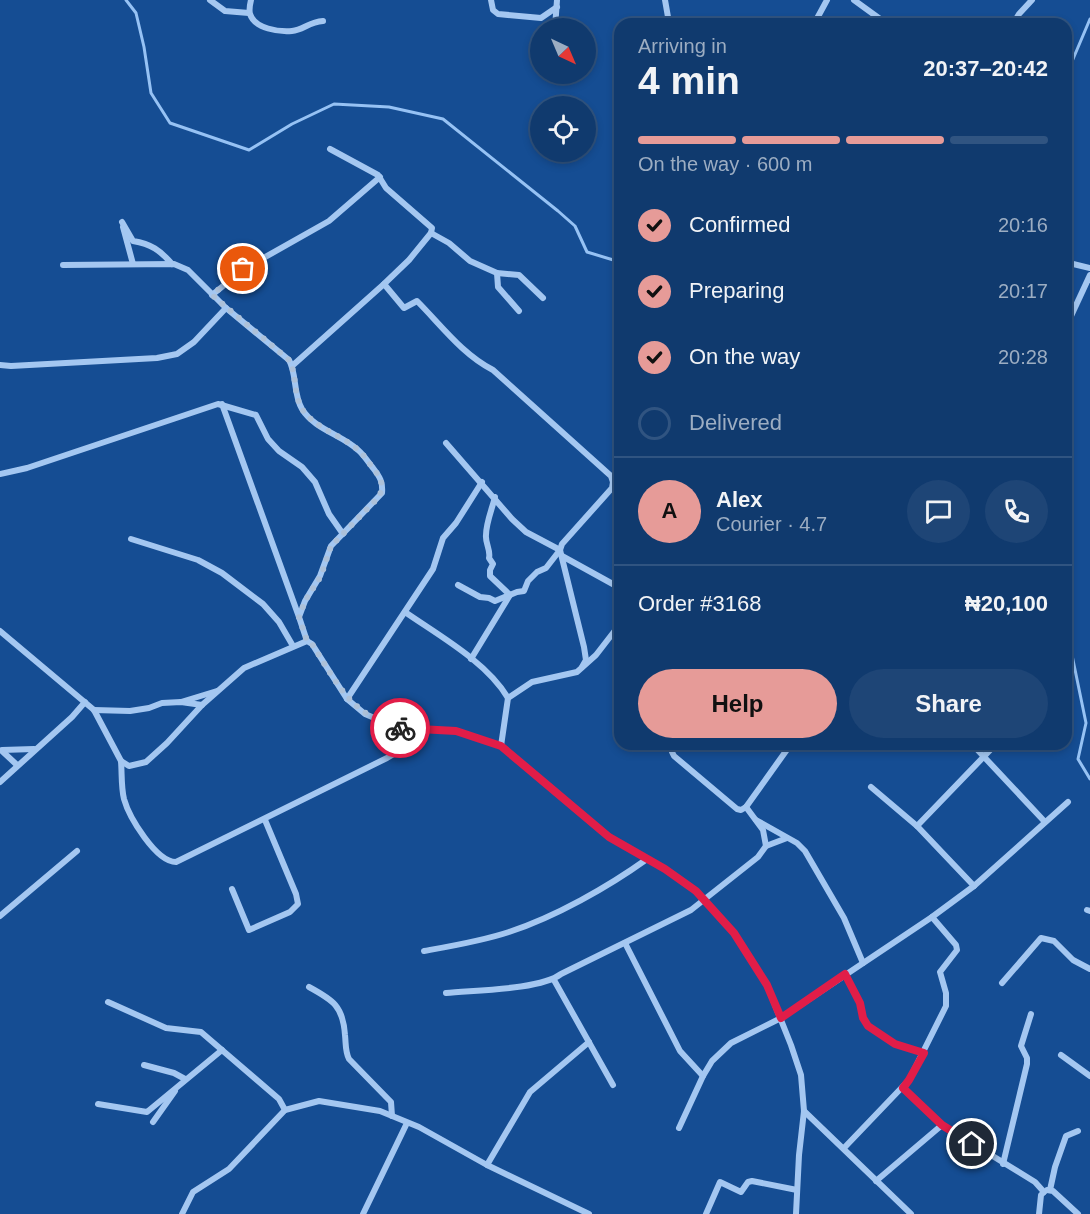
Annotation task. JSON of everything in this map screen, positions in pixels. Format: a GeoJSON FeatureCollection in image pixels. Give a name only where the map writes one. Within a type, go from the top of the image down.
{"type":"FeatureCollection","features":[{"type":"Feature","properties":{"kind":"street"},"geometry":{"type":"LineString","coordinates":[[210,0],[225,11],[249,13]]}},
{"type":"Feature","properties":{"kind":"street"},"geometry":{"type":"LineString","coordinates":[[251,0],[249,13],[254,21],[267,29],[292,31],[311,22],[323,21]]}},
{"type":"Feature","properties":{"kind":"street"},"geometry":{"type":"LineString","coordinates":[[490,0],[493,10],[498,14],[541,18],[557,3]]}},
{"type":"Feature","properties":{"kind":"street"},"geometry":{"type":"LineString","coordinates":[[665,0],[668,18]]}},
{"type":"Feature","properties":{"kind":"street"},"geometry":{"type":"LineString","coordinates":[[817,18],[827,0]]}},
{"type":"Feature","properties":{"kind":"street"},"geometry":{"type":"LineString","coordinates":[[854,0],[879,18]]}},
{"type":"Feature","properties":{"kind":"street"},"geometry":{"type":"LineString","coordinates":[[1017,18],[1032,0]]}},
{"type":"Feature","properties":{"kind":"street"},"geometry":{"type":"LineString","coordinates":[[556,18],[557,3]]}},
{"type":"Feature","properties":{"kind":"street"},"geometry":{"type":"LineString","coordinates":[[292,366],[384,284],[408,260],[431,233],[432,228],[386,188],[380,177],[330,149]]}},
{"type":"Feature","properties":{"kind":"street"},"geometry":{"type":"LineString","coordinates":[[212,295],[243,269],[329,221],[380,177]]}},
{"type":"Feature","properties":{"kind":"street"},"geometry":{"type":"LineString","coordinates":[[133,264],[122,222],[133,241],[148,243],[172,264]]}},
{"type":"Feature","properties":{"kind":"street"},"geometry":{"type":"LineString","coordinates":[[431,233],[449,243],[470,261],[497,273],[519,275],[543,298]]}},
{"type":"Feature","properties":{"kind":"street"},"geometry":{"type":"LineString","coordinates":[[63,265],[172,264],[188,270],[226,308],[289,360],[302,409],[315,422],[359,450],[380,477],[383,485],[382,493],[331,546],[321,576],[305,601],[299,617]]}},
{"type":"Feature","properties":{"kind":"street"},"geometry":{"type":"LineString","coordinates":[[1072,264],[1090,268]]}},
{"type":"Feature","properties":{"kind":"street"},"geometry":{"type":"LineString","coordinates":[[497,273],[498,287],[519,311]]}},
{"type":"Feature","properties":{"kind":"street"},"geometry":{"type":"LineString","coordinates":[[1072,315],[1090,275]]}},
{"type":"Feature","properties":{"kind":"street"},"geometry":{"type":"LineString","coordinates":[[384,284],[404,308],[417,301],[447,334],[482,364],[493,370],[610,476],[613,482],[612,488],[561,544],[561,553],[584,647],[586,660],[582,667]]}},
{"type":"Feature","properties":{"kind":"street"},"geometry":{"type":"LineString","coordinates":[[0,365],[157,358],[177,354],[194,342],[226,308]]}},
{"type":"Feature","properties":{"kind":"street"},"geometry":{"type":"LineString","coordinates":[[0,474],[27,468],[222,404],[256,415],[268,439],[279,451],[302,467],[315,482],[328,513],[343,534]]}},
{"type":"Feature","properties":{"kind":"street"},"geometry":{"type":"LineString","coordinates":[[222,404],[307,641],[312,644],[348,699],[365,714],[398,728],[456,731],[501,746],[609,837],[696,891],[734,933],[767,985],[801,1075],[804,1111],[796,1214]]}},
{"type":"Feature","properties":{"kind":"street"},"geometry":{"type":"LineString","coordinates":[[446,443],[526,532],[614,584]]}},
{"type":"Feature","properties":{"kind":"street"},"geometry":{"type":"LineString","coordinates":[[348,699],[433,569],[444,538],[482,482]]}},
{"type":"Feature","properties":{"kind":"street"},"geometry":{"type":"LineString","coordinates":[[495,497],[486,532],[489,558],[493,564],[490,576],[510,595]]}},
{"type":"Feature","properties":{"kind":"street"},"geometry":{"type":"LineString","coordinates":[[131,539],[198,560],[222,573],[263,604],[279,622],[293,646]]}},
{"type":"Feature","properties":{"kind":"street"},"geometry":{"type":"LineString","coordinates":[[458,585],[480,597],[495,601],[526,590],[528,581],[561,553]]}},
{"type":"Feature","properties":{"kind":"street"},"geometry":{"type":"LineString","coordinates":[[471,659],[510,595]]}},
{"type":"Feature","properties":{"kind":"street"},"geometry":{"type":"LineString","coordinates":[[405,612],[471,659],[496,681],[508,698],[501,746]]}},
{"type":"Feature","properties":{"kind":"street"},"geometry":{"type":"LineString","coordinates":[[0,631],[94,710],[121,761],[124,798],[136,826],[169,862],[176,862],[265,820],[387,758],[411,744],[427,729]]}},
{"type":"Feature","properties":{"kind":"street"},"geometry":{"type":"LineString","coordinates":[[508,698],[532,682],[577,672],[596,655],[614,632]]}},
{"type":"Feature","properties":{"kind":"street"},"geometry":{"type":"LineString","coordinates":[[121,761],[129,766],[146,762],[202,705],[244,669],[307,641]]}},
{"type":"Feature","properties":{"kind":"street"},"geometry":{"type":"LineString","coordinates":[[181,702],[219,690]]}},
{"type":"Feature","properties":{"kind":"street"},"geometry":{"type":"LineString","coordinates":[[0,782],[72,717],[85,702]]}},
{"type":"Feature","properties":{"kind":"street"},"geometry":{"type":"LineString","coordinates":[[94,710],[129,711],[162,703],[181,702],[202,705]]}},
{"type":"Feature","properties":{"kind":"street"},"geometry":{"type":"LineString","coordinates":[[1,750],[35,749]]}},
{"type":"Feature","properties":{"kind":"street"},"geometry":{"type":"LineString","coordinates":[[1,750],[17,765]]}},
{"type":"Feature","properties":{"kind":"street"},"geometry":{"type":"LineString","coordinates":[[673,750],[674,756],[741,810],[746,807],[786,750]]}},
{"type":"Feature","properties":{"kind":"street"},"geometry":{"type":"LineString","coordinates":[[977,750],[1045,822]]}},
{"type":"Feature","properties":{"kind":"street"},"geometry":{"type":"LineString","coordinates":[[917,826],[989,750]]}},
{"type":"Feature","properties":{"kind":"street"},"geometry":{"type":"LineString","coordinates":[[871,787],[917,826],[974,886]]}},
{"type":"Feature","properties":{"kind":"street"},"geometry":{"type":"LineString","coordinates":[[679,1128],[702,1076],[712,1060],[731,1043],[781,1018],[932,917],[974,886],[1068,802]]}},
{"type":"Feature","properties":{"kind":"street"},"geometry":{"type":"LineString","coordinates":[[746,807],[763,830],[766,846]]}},
{"type":"Feature","properties":{"kind":"street"},"geometry":{"type":"LineString","coordinates":[[232,889],[249,930],[290,912],[298,904],[265,820]]}},
{"type":"Feature","properties":{"kind":"street"},"geometry":{"type":"LineString","coordinates":[[756,820],[797,843],[805,851],[844,918],[863,963]]}},
{"type":"Feature","properties":{"kind":"street"},"geometry":{"type":"LineString","coordinates":[[446,993],[528,985],[554,980],[561,974],[691,910],[758,857],[766,846],[787,838]]}},
{"type":"Feature","properties":{"kind":"street"},"geometry":{"type":"LineString","coordinates":[[0,916],[77,851]]}},
{"type":"Feature","properties":{"kind":"street"},"geometry":{"type":"LineString","coordinates":[[424,951],[509,932],[580,901],[647,859]]}},
{"type":"Feature","properties":{"kind":"street"},"geometry":{"type":"LineString","coordinates":[[844,1148],[909,1080],[946,1006],[946,993],[940,972],[957,950],[956,945],[932,917]]}},
{"type":"Feature","properties":{"kind":"street"},"geometry":{"type":"LineString","coordinates":[[1002,983],[1041,938],[1054,941],[1073,960],[1090,969]]}},
{"type":"Feature","properties":{"kind":"street"},"geometry":{"type":"LineString","coordinates":[[625,943],[680,1051],[702,1076]]}},
{"type":"Feature","properties":{"kind":"street"},"geometry":{"type":"LineString","coordinates":[[845,974],[860,1003],[863,1018],[868,1026],[895,1044],[924,1053]]}},
{"type":"Feature","properties":{"kind":"street"},"geometry":{"type":"LineString","coordinates":[[554,980],[612,1085]]}},
{"type":"Feature","properties":{"kind":"street"},"geometry":{"type":"LineString","coordinates":[[309,987],[336,1004],[345,1034],[345,1052],[391,1102],[392,1116]]}},
{"type":"Feature","properties":{"kind":"street"},"geometry":{"type":"LineString","coordinates":[[108,1002],[166,1028],[201,1032],[279,1099],[285,1110]]}},
{"type":"Feature","properties":{"kind":"street"},"geometry":{"type":"LineString","coordinates":[[1003,1164],[1027,1064],[1027,1058],[1021,1046],[1031,1014]]}},
{"type":"Feature","properties":{"kind":"street"},"geometry":{"type":"LineString","coordinates":[[487,1165],[530,1092],[589,1042]]}},
{"type":"Feature","properties":{"kind":"street"},"geometry":{"type":"LineString","coordinates":[[98,1104],[147,1112],[222,1050]]}},
{"type":"Feature","properties":{"kind":"street"},"geometry":{"type":"LineString","coordinates":[[1061,1055],[1090,1077]]}},
{"type":"Feature","properties":{"kind":"street"},"geometry":{"type":"LineString","coordinates":[[144,1065],[174,1073],[185,1079]]}},
{"type":"Feature","properties":{"kind":"street"},"geometry":{"type":"LineString","coordinates":[[153,1122],[178,1085]]}},
{"type":"Feature","properties":{"kind":"street"},"geometry":{"type":"LineString","coordinates":[[903,1088],[942,1125],[1035,1182],[1077,1214]]}},
{"type":"Feature","properties":{"kind":"street"},"geometry":{"type":"LineString","coordinates":[[182,1214],[193,1192],[229,1169],[285,1110],[319,1101],[392,1116],[589,1214]]}},
{"type":"Feature","properties":{"kind":"street"},"geometry":{"type":"LineString","coordinates":[[804,1111],[911,1214]]}},
{"type":"Feature","properties":{"kind":"street"},"geometry":{"type":"LineString","coordinates":[[363,1214],[407,1123]]}},
{"type":"Feature","properties":{"kind":"street"},"geometry":{"type":"LineString","coordinates":[[876,1181],[942,1125]]}},
{"type":"Feature","properties":{"kind":"street"},"geometry":{"type":"LineString","coordinates":[[1039,1214],[1041,1195],[1047,1191],[1066,1136],[1078,1131]]}},
{"type":"Feature","properties":{"kind":"street"},"geometry":{"type":"LineString","coordinates":[[706,1214],[720,1182],[741,1192],[748,1182],[752,1181],[797,1190]]}},
{"type":"Feature","properties":{"kind":"waterway"},"geometry":{"type":"LineString","coordinates":[[126,0],[136,13],[151,93],[170,123],[249,150],[292,124],[334,104],[389,107],[443,119],[575,226],[587,252],[614,260]]}},
{"type":"Feature","properties":{"kind":"waterway"},"geometry":{"type":"LineString","coordinates":[[1072,61],[1090,19]]}},
{"type":"Feature","properties":{"kind":"waterway"},"geometry":{"type":"LineString","coordinates":[[1072,655],[1086,723],[1078,759],[1090,779]]}},
{"type":"Feature","properties":{"kind":"way so far"},"geometry":{"type":"LineString","coordinates":[[243,269],[212,295],[289,360],[302,409],[315,422],[359,450],[380,477],[383,485],[382,493],[331,546],[321,576],[305,601],[299,617],[307,641],[312,644],[348,699],[365,714],[400,728]]}},
{"type":"Feature","properties":{"kind":"route"},"geometry":{"type":"LineString","coordinates":[[400,728],[456,731],[501,746],[609,837],[665,869],[696,891],[734,933],[767,985],[781,1018],[845,974],[860,1003],[863,1018],[868,1026],[895,1044],[924,1053],[903,1088],[942,1125],[972,1144]]}}]}
